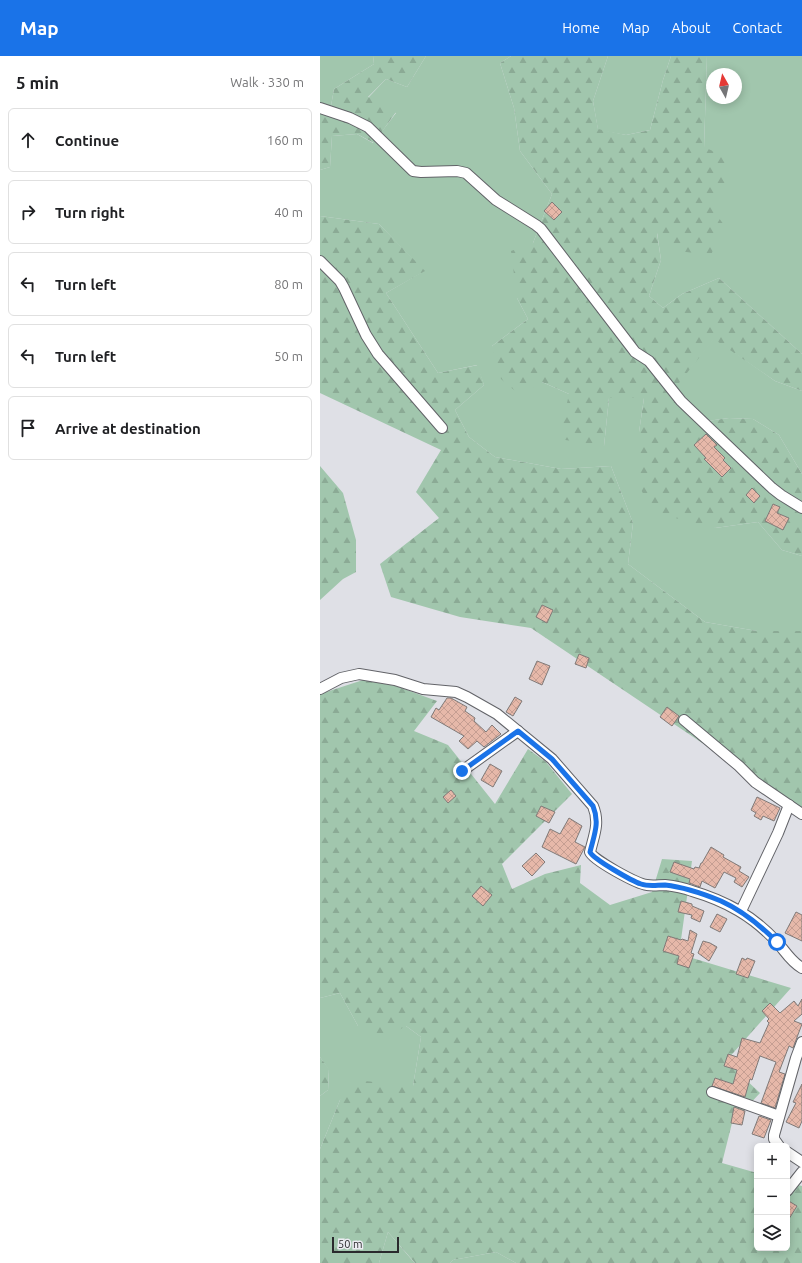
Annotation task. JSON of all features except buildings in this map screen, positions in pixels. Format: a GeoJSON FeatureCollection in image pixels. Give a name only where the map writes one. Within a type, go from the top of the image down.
{"type":"FeatureCollection","features":[{"type":"Feature","properties":{"kind":"street"},"geometry":{"type":"LineString","coordinates":[[320,108],[350,118],[368,127],[413,171],[456,170],[466,173],[496,200],[541,229],[632,348],[649,361],[681,401],[772,488],[802,508]]}},
{"type":"Feature","properties":{"kind":"street"},"geometry":{"type":"LineString","coordinates":[[320,261],[340,281],[366,335],[378,354],[442,428]]}},
{"type":"Feature","properties":{"kind":"street"},"geometry":{"type":"LineString","coordinates":[[320,689],[341,678],[359,674],[395,680],[423,689],[456,692],[476,701],[497,714],[552,759],[593,806],[597,815],[597,824],[590,852],[592,856],[640,884],[647,886],[664,885],[691,891],[720,901],[741,911],[763,928],[777,942],[792,961],[802,968]]}},
{"type":"Feature","properties":{"kind":"street"},"geometry":{"type":"LineString","coordinates":[[684,720],[739,766],[755,782],[802,814]]}},
{"type":"Feature","properties":{"kind":"street"},"geometry":{"type":"LineString","coordinates":[[462,771],[518,731]]}},
{"type":"Feature","properties":{"kind":"street"},"geometry":{"type":"LineString","coordinates":[[741,911],[778,833],[789,805]]}},
{"type":"Feature","properties":{"kind":"street"},"geometry":{"type":"LineString","coordinates":[[776,1143],[774,1139],[779,1116],[802,1042]]}},
{"type":"Feature","properties":{"kind":"street"},"geometry":{"type":"LineString","coordinates":[[712,1092],[779,1116]]}},
{"type":"Feature","properties":{"kind":"street"},"geometry":{"type":"LineString","coordinates":[[790,1154],[802,1162]]}},
{"type":"Feature","properties":{"kind":"street"},"geometry":{"type":"LineString","coordinates":[[790,1188],[802,1172]]}},
{"type":"Feature","properties":{"kind":"green space"},"geometry":{"type":"Polygon","coordinates":[[[320,56],[373,56],[374,64],[334,89],[329,117],[320,117],[320,56]]]}},
{"type":"Feature","properties":{"kind":"green space"},"geometry":{"type":"Polygon","coordinates":[[[373,56],[426,56],[407,87],[386,79],[368,97],[396,112],[374,143],[357,134],[332,136],[330,167],[320,170],[320,117],[329,117],[334,89],[374,64],[373,56]]]}},
{"type":"Feature","properties":{"kind":"green space"},"geometry":{"type":"Polygon","coordinates":[[[426,56],[511,56],[500,63],[514,108],[520,151],[552,194],[533,243],[517,298],[528,319],[492,346],[542,382],[569,394],[604,446],[609,398],[644,398],[639,432],[715,528],[758,522],[782,550],[802,556],[802,631],[757,631],[705,622],[628,564],[633,523],[611,466],[561,469],[495,457],[469,437],[455,410],[484,385],[477,365],[438,373],[386,293],[424,271],[379,224],[320,216],[320,170],[330,167],[332,136],[357,134],[373,143],[396,113],[368,98],[386,79],[407,87],[426,56]]]}},
{"type":"Feature","properties":{"kind":"green space"},"geometry":{"type":"Polygon","coordinates":[[[511,56],[608,56],[593,101],[598,129],[626,135],[650,130],[671,56],[707,56],[704,147],[728,158],[726,189],[705,199],[724,225],[711,255],[678,251],[657,233],[661,260],[649,296],[663,308],[682,294],[719,278],[802,354],[802,391],[775,381],[714,339],[671,393],[700,422],[729,418],[753,419],[779,435],[802,474],[802,556],[782,550],[758,522],[715,528],[655,513],[638,485],[639,432],[644,398],[609,398],[604,446],[559,439],[569,394],[542,382],[520,395],[501,379],[492,346],[528,319],[517,298],[511,251],[533,243],[552,194],[520,151],[514,108],[500,63],[511,56]]]}},
{"type":"Feature","properties":{"kind":"green space"},"geometry":{"type":"Polygon","coordinates":[[[608,56],[671,56],[650,130],[626,135],[598,130],[593,101],[608,56]]]}},
{"type":"Feature","properties":{"kind":"green space"},"geometry":{"type":"Polygon","coordinates":[[[707,56],[802,56],[802,354],[719,278],[682,294],[663,308],[649,296],[661,260],[657,232],[705,199],[704,148],[706,87],[706,104],[742,104],[742,68],[707,68],[707,56]]]}},
{"type":"Feature","properties":{"kind":"green space"},"geometry":{"type":"Polygon","coordinates":[[[320,216],[379,224],[425,271],[386,293],[438,373],[478,365],[484,385],[455,410],[469,437],[495,457],[561,469],[611,466],[633,523],[628,564],[705,622],[757,631],[802,631],[802,810],[531,628],[460,617],[391,597],[380,564],[439,518],[416,492],[441,450],[320,393],[320,216]]]}},
{"type":"Feature","properties":{"kind":"green space"},"geometry":{"type":"Polygon","coordinates":[[[714,338],[775,381],[802,391],[802,474],[779,435],[753,419],[729,418],[700,422],[670,393],[714,338]]]}},
{"type":"Feature","properties":{"kind":"green space"},"geometry":{"type":"Polygon","coordinates":[[[320,466],[343,493],[356,540],[356,572],[343,579],[320,600],[320,466]]]}},
{"type":"Feature","properties":{"kind":"green space"},"geometry":{"type":"Polygon","coordinates":[[[363,680],[396,686],[437,701],[414,731],[448,745],[495,804],[528,749],[546,762],[572,794],[502,864],[512,889],[545,874],[581,865],[580,883],[610,905],[652,892],[662,859],[692,861],[679,954],[791,988],[726,1061],[760,1093],[732,1123],[722,1163],[754,1172],[754,1251],[790,1251],[790,1183],[802,1186],[802,1263],[516,1263],[496,1252],[453,1260],[450,1263],[415,1263],[388,1232],[379,1263],[320,1263],[320,1149],[340,1100],[365,1081],[413,1086],[421,1037],[406,1026],[376,1043],[358,1026],[340,993],[320,998],[320,694],[363,680]]]}},
{"type":"Feature","properties":{"kind":"green space"},"geometry":{"type":"Polygon","coordinates":[[[340,993],[358,1026],[406,1026],[421,1037],[413,1086],[340,1100],[320,1149],[320,1096],[328,1090],[329,1070],[320,1057],[320,998],[340,993]]]}},
{"type":"Feature","properties":{"kind":"green space"},"geometry":{"type":"Polygon","coordinates":[[[320,1057],[329,1069],[328,1090],[320,1096],[320,1057]]]}},
{"type":"Feature","properties":{"kind":"green space"},"geometry":{"type":"Polygon","coordinates":[[[388,1232],[412,1260],[415,1263],[379,1263],[388,1232]]]}},
{"type":"Feature","properties":{"kind":"green space"},"geometry":{"type":"Polygon","coordinates":[[[496,1252],[516,1263],[450,1263],[453,1260],[496,1252]]]}},
{"type":"Feature","properties":{"kind":"route"},"geometry":{"type":"LineString","coordinates":[[462,771],[518,731],[552,759],[593,806],[597,815],[597,824],[590,852],[592,856],[640,884],[647,886],[674,886],[720,901],[741,911],[751,918],[777,942]]}}]}
